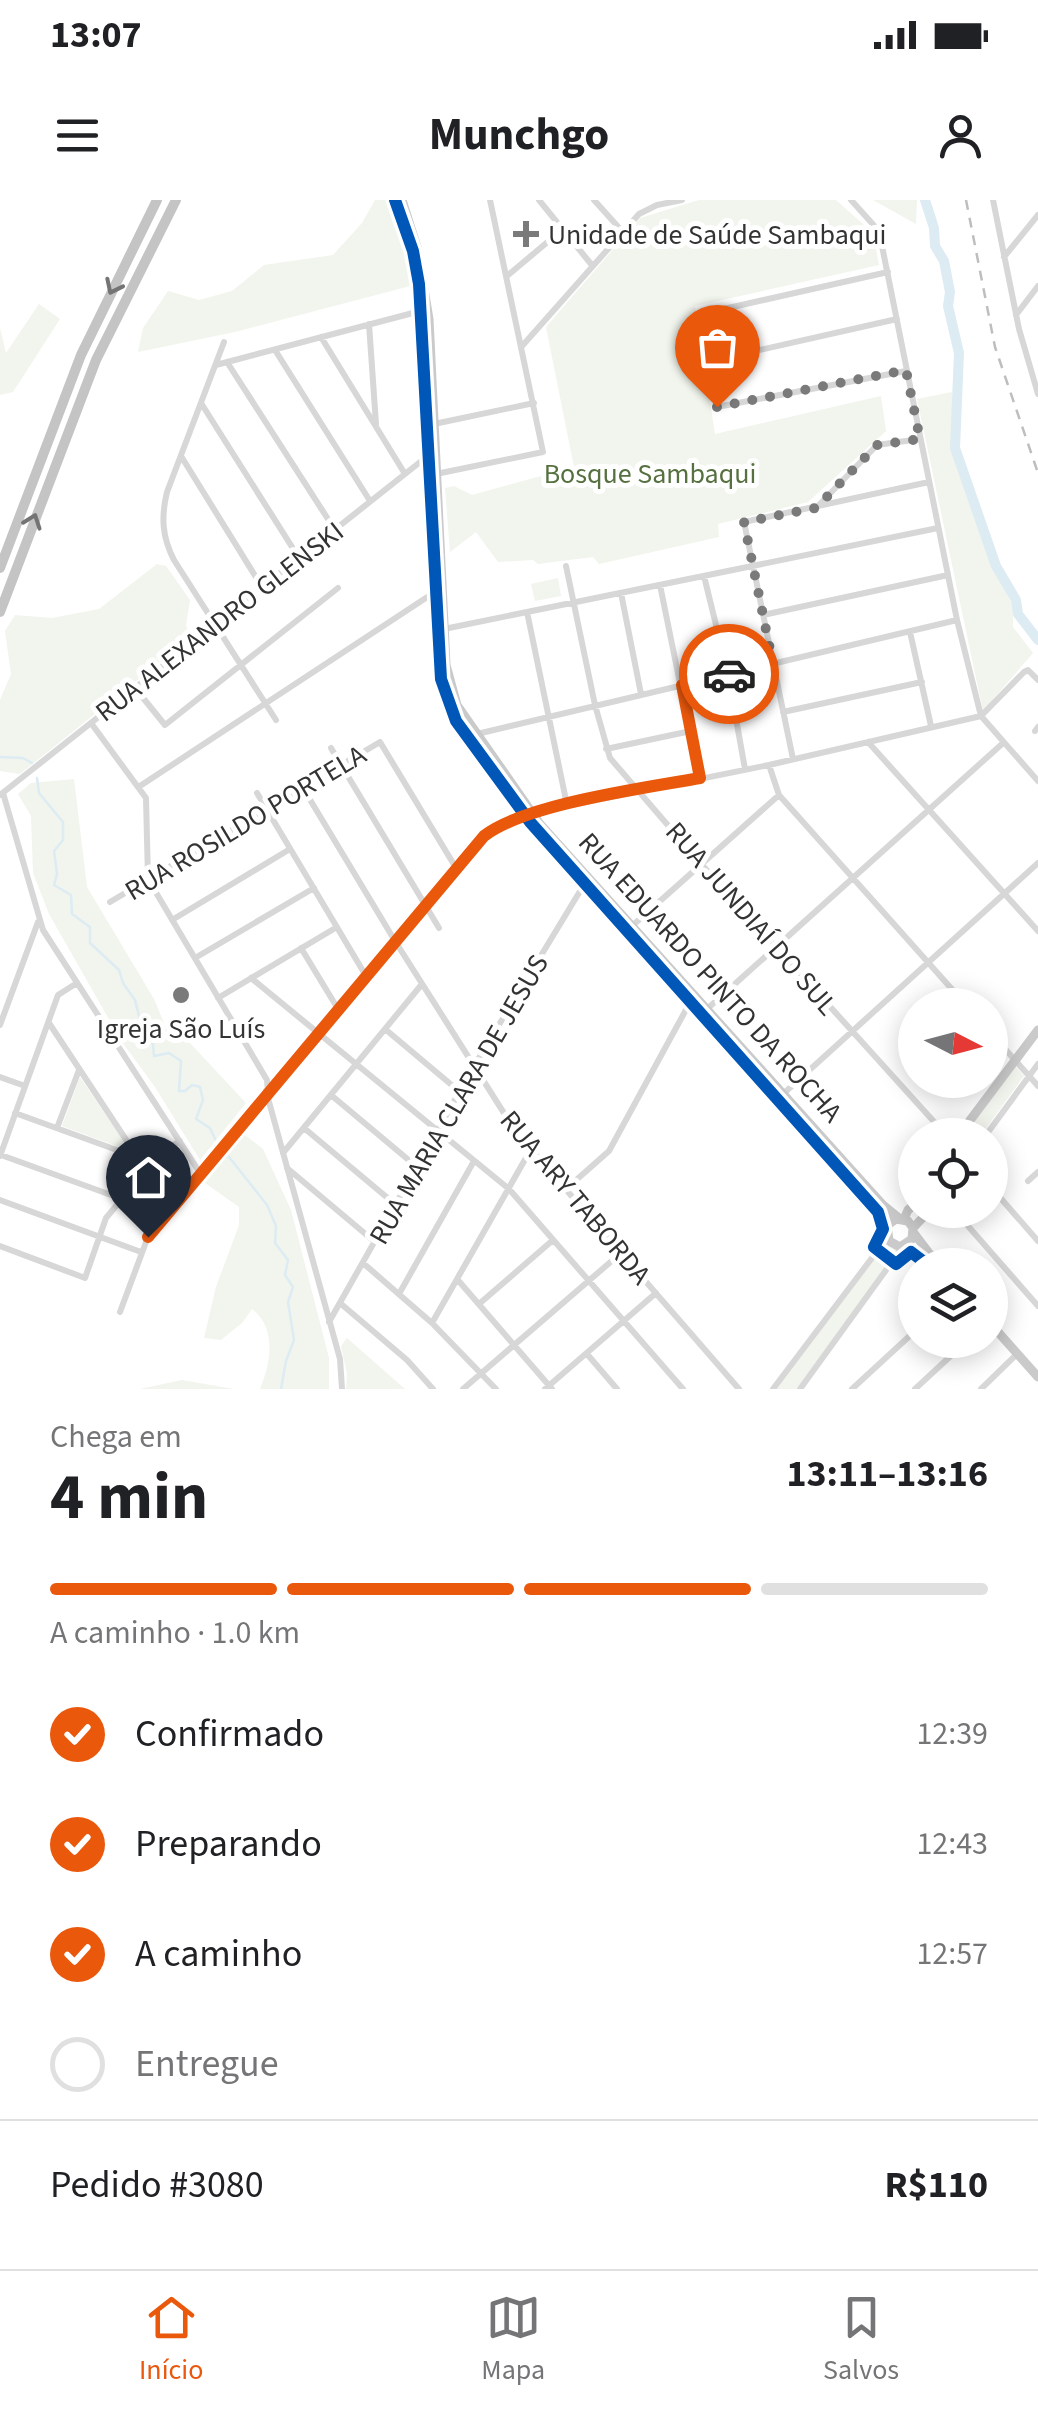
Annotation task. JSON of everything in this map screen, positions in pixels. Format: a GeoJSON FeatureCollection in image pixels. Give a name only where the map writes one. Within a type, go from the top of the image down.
{"type":"FeatureCollection","features":[{"type":"Feature","properties":{"kind":"highway"},"geometry":{"type":"LineString","coordinates":[[0,568],[81,354],[157,200]]}},
{"type":"Feature","properties":{"kind":"highway"},"geometry":{"type":"LineString","coordinates":[[0,612],[96,360],[176,200]]}},
{"type":"Feature","properties":{"kind":"main road","name":"RUA EDUARDO PINTO DA ROCHA"},"geometry":{"type":"LineString","coordinates":[[402,200],[417,247],[428,309],[450,688],[476,734],[532,813],[886,1206]]}},
{"type":"Feature","properties":{"kind":"main road"},"geometry":{"type":"LineString","coordinates":[[972,1118],[1038,1030]]}},
{"type":"Feature","properties":{"kind":"main road"},"geometry":{"type":"LineString","coordinates":[[886,1206],[898,1212]]}},
{"type":"Feature","properties":{"kind":"main road"},"geometry":{"type":"LineString","coordinates":[[886,1206],[886,1238],[896,1246],[923,1248]]}},
{"type":"Feature","properties":{"kind":"main road"},"geometry":{"type":"LineString","coordinates":[[888,1225],[898,1219]]}},
{"type":"Feature","properties":{"kind":"main road"},"geometry":{"type":"LineString","coordinates":[[905,1245],[913,1230]]}},
{"type":"Feature","properties":{"kind":"main road"},"geometry":{"type":"LineString","coordinates":[[913,1230],[923,1248]]}},
{"type":"Feature","properties":{"kind":"main road"},"geometry":{"type":"LineString","coordinates":[[1008,1343],[1038,1377]]}},
{"type":"Feature","properties":{"kind":"street"},"geometry":{"type":"LineString","coordinates":[[436,474],[543,452],[490,200]]}},
{"type":"Feature","properties":{"kind":"street"},"geometry":{"type":"LineString","coordinates":[[539,200],[592,264]]}},
{"type":"Feature","properties":{"kind":"street"},"geometry":{"type":"LineString","coordinates":[[594,200],[621,230]]}},
{"type":"Feature","properties":{"kind":"street"},"geometry":{"type":"LineString","coordinates":[[522,346],[638,214],[655,203],[682,200]]}},
{"type":"Feature","properties":{"kind":"street"},"geometry":{"type":"LineString","coordinates":[[852,200],[879,231],[957,620],[981,716],[1038,781]]}},
{"type":"Feature","properties":{"kind":"street"},"geometry":{"type":"LineString","coordinates":[[993,200],[1016,315],[1038,394]]}},
{"type":"Feature","properties":{"kind":"street"},"geometry":{"type":"LineString","coordinates":[[1004,257],[1038,215]]}},
{"type":"Feature","properties":{"kind":"street"},"geometry":{"type":"LineString","coordinates":[[507,276],[563,229]]}},
{"type":"Feature","properties":{"kind":"street"},"geometry":{"type":"LineString","coordinates":[[888,272],[706,313],[717,407],[906,370]]}},
{"type":"Feature","properties":{"kind":"street"},"geometry":{"type":"LineString","coordinates":[[1016,315],[1038,286]]}},
{"type":"Feature","properties":{"kind":"street"},"geometry":{"type":"LineString","coordinates":[[215,366],[428,309]]}},
{"type":"Feature","properties":{"kind":"street"},"geometry":{"type":"LineString","coordinates":[[711,362],[897,319]]}},
{"type":"Feature","properties":{"kind":"street"},"geometry":{"type":"LineString","coordinates":[[370,324],[376,426]]}},
{"type":"Feature","properties":{"kind":"street"},"geometry":{"type":"LineString","coordinates":[[322,337],[406,474]]}},
{"type":"Feature","properties":{"kind":"street"},"geometry":{"type":"LineString","coordinates":[[224,342],[165,499],[164,535],[174,560],[276,720]]}},
{"type":"Feature","properties":{"kind":"street"},"geometry":{"type":"LineString","coordinates":[[274,350],[370,502]]}},
{"type":"Feature","properties":{"kind":"street"},"geometry":{"type":"LineString","coordinates":[[1030,370],[1038,360]]}},
{"type":"Feature","properties":{"kind":"street"},"geometry":{"type":"LineString","coordinates":[[228,362],[335,530]]}},
{"type":"Feature","properties":{"kind":"street"},"geometry":{"type":"LineString","coordinates":[[201,402],[299,558]]}},
{"type":"Feature","properties":{"kind":"street"},"geometry":{"type":"LineString","coordinates":[[434,424],[534,403]]}},
{"type":"Feature","properties":{"kind":"street"},"geometry":{"type":"LineString","coordinates":[[816,508],[877,445],[920,439]]}},
{"type":"Feature","properties":{"kind":"street","name":"RUA ALEXANDRO GLENSKI"},"geometry":{"type":"LineString","coordinates":[[2,794],[435,450]]}},
{"type":"Feature","properties":{"kind":"street"},"geometry":{"type":"LineString","coordinates":[[180,455],[262,587]]}},
{"type":"Feature","properties":{"kind":"street"},"geometry":{"type":"LineString","coordinates":[[793,759],[744,522],[929,482]]}},
{"type":"Feature","properties":{"kind":"street"},"geometry":{"type":"LineString","coordinates":[[444,628],[938,528]]}},
{"type":"Feature","properties":{"kind":"street","name":"RUA JUNDIAÍ DO SUL"},"geometry":{"type":"LineString","coordinates":[[566,566],[606,749],[703,866],[931,1118]]}},
{"type":"Feature","properties":{"kind":"street"},"geometry":{"type":"LineString","coordinates":[[704,576],[746,769]]}},
{"type":"Feature","properties":{"kind":"street"},"geometry":{"type":"LineString","coordinates":[[763,615],[948,576]]}},
{"type":"Feature","properties":{"kind":"street"},"geometry":{"type":"LineString","coordinates":[[660,585],[700,778]]}},
{"type":"Feature","properties":{"kind":"street"},"geometry":{"type":"LineString","coordinates":[[140,786],[442,587]]}},
{"type":"Feature","properties":{"kind":"street"},"geometry":{"type":"LineString","coordinates":[[134,688],[165,725],[338,588]]}},
{"type":"Feature","properties":{"kind":"street"},"geometry":{"type":"LineString","coordinates":[[621,592],[642,694]]}},
{"type":"Feature","properties":{"kind":"street"},"geometry":{"type":"LineString","coordinates":[[527,612],[567,805]]}},
{"type":"Feature","properties":{"kind":"street"},"geometry":{"type":"LineString","coordinates":[[476,734],[957,620]]}},
{"type":"Feature","properties":{"kind":"street"},"geometry":{"type":"LineString","coordinates":[[910,632],[932,726]]}},
{"type":"Feature","properties":{"kind":"street"},"geometry":{"type":"LineString","coordinates":[[120,1312],[149,1234],[489,832],[532,813],[770,765],[981,716],[1028,670],[1038,680]]}},
{"type":"Feature","properties":{"kind":"street"},"geometry":{"type":"LineString","coordinates":[[783,712],[922,682]]}},
{"type":"Feature","properties":{"kind":"street"},"geometry":{"type":"LineString","coordinates":[[92,723],[140,786],[147,804],[148,879],[260,1068],[342,1369],[342,1389]]}},
{"type":"Feature","properties":{"kind":"street"},"geometry":{"type":"LineString","coordinates":[[606,749],[691,731]]}},
{"type":"Feature","properties":{"kind":"street"},"geometry":{"type":"LineString","coordinates":[[867,741],[1038,930]]}},
{"type":"Feature","properties":{"kind":"street","name":"RUA ROSILDO PORTELA"},"geometry":{"type":"LineString","coordinates":[[110,902],[380,742],[456,868]]}},
{"type":"Feature","properties":{"kind":"street"},"geometry":{"type":"LineString","coordinates":[[707,1009],[1002,744]]}},
{"type":"Feature","properties":{"kind":"street"},"geometry":{"type":"LineString","coordinates":[[332,748],[439,928]]}},
{"type":"Feature","properties":{"kind":"street"},"geometry":{"type":"LineString","coordinates":[[770,765],[779,796],[951,988]]}},
{"type":"Feature","properties":{"kind":"street","name":"RUA ARY TABORDA"},"geometry":{"type":"LineString","coordinates":[[303,788],[516,1132],[739,1389]]}},
{"type":"Feature","properties":{"kind":"street"},"geometry":{"type":"LineString","coordinates":[[257,793],[366,976]]}},
{"type":"Feature","properties":{"kind":"street"},"geometry":{"type":"LineString","coordinates":[[2,794],[38,920],[200,1173]]}},
{"type":"Feature","properties":{"kind":"street"},"geometry":{"type":"LineString","coordinates":[[632,926],[779,796]]}},
{"type":"Feature","properties":{"kind":"street"},"geometry":{"type":"LineString","coordinates":[[172,920],[290,849]]}},
{"type":"Feature","properties":{"kind":"street"},"geometry":{"type":"LineString","coordinates":[[783,1094],[1038,863]]}},
{"type":"Feature","properties":{"kind":"street","name":"RUA MARIA CLARA DE JESUS"},"geometry":{"type":"LineString","coordinates":[[329,1322],[474,1066],[588,878]]}},
{"type":"Feature","properties":{"kind":"street"},"geometry":{"type":"LineString","coordinates":[[195,958],[314,888]]}},
{"type":"Feature","properties":{"kind":"street"},"geometry":{"type":"LineString","coordinates":[[0,1025],[38,920]]}},
{"type":"Feature","properties":{"kind":"street"},"geometry":{"type":"LineString","coordinates":[[218,998],[337,927]]}},
{"type":"Feature","properties":{"kind":"street"},"geometry":{"type":"LineString","coordinates":[[302,948],[338,1009]]}},
{"type":"Feature","properties":{"kind":"street"},"geometry":{"type":"LineString","coordinates":[[252,978],[509,1189],[682,1389]]}},
{"type":"Feature","properties":{"kind":"street"},"geometry":{"type":"LineString","coordinates":[[77,983],[58,995],[0,1155],[122,1198]]}},
{"type":"Feature","properties":{"kind":"street"},"geometry":{"type":"LineString","coordinates":[[282,1154],[422,984]]}},
{"type":"Feature","properties":{"kind":"street"},"geometry":{"type":"LineString","coordinates":[[566,1189],[607,1154],[694,995]]}},
{"type":"Feature","properties":{"kind":"street"},"geometry":{"type":"LineString","coordinates":[[48,1022],[146,1170]]}},
{"type":"Feature","properties":{"kind":"street"},"geometry":{"type":"LineString","coordinates":[[385,1029],[460,1092]]}},
{"type":"Feature","properties":{"kind":"street"},"geometry":{"type":"LineString","coordinates":[[1008,1052],[1038,1086]]}},
{"type":"Feature","properties":{"kind":"street"},"geometry":{"type":"LineString","coordinates":[[998,1118],[1038,1064]]}},
{"type":"Feature","properties":{"kind":"street"},"geometry":{"type":"LineString","coordinates":[[58,1128],[79,1069]]}},
{"type":"Feature","properties":{"kind":"street"},"geometry":{"type":"LineString","coordinates":[[0,1077],[25,1086]]}},
{"type":"Feature","properties":{"kind":"street"},"geometry":{"type":"LineString","coordinates":[[331,1095],[417,1167]]}},
{"type":"Feature","properties":{"kind":"street"},"geometry":{"type":"LineString","coordinates":[[16,1113],[137,1157]]}},
{"type":"Feature","properties":{"kind":"street"},"geometry":{"type":"LineString","coordinates":[[304,1128],[396,1204]]}},
{"type":"Feature","properties":{"kind":"street"},"geometry":{"type":"LineString","coordinates":[[0,1246],[85,1278],[106,1218],[160,1153],[180,1141]]}},
{"type":"Feature","properties":{"kind":"street"},"geometry":{"type":"LineString","coordinates":[[432,1323],[531,1149]]}},
{"type":"Feature","properties":{"kind":"street"},"geometry":{"type":"LineString","coordinates":[[399,1294],[474,1160]]}},
{"type":"Feature","properties":{"kind":"street"},"geometry":{"type":"LineString","coordinates":[[286,1167],[375,1242]]}},
{"type":"Feature","properties":{"kind":"street"},"geometry":{"type":"LineString","coordinates":[[1028,1181],[1038,1172]]}},
{"type":"Feature","properties":{"kind":"street"},"geometry":{"type":"LineString","coordinates":[[0,1200],[141,1252]]}},
{"type":"Feature","properties":{"kind":"street"},"geometry":{"type":"LineString","coordinates":[[1008,1204],[1034,1231],[1038,1241]]}},
{"type":"Feature","properties":{"kind":"street"},"geometry":{"type":"LineString","coordinates":[[970,1228],[1038,1306]]}},
{"type":"Feature","properties":{"kind":"street"},"geometry":{"type":"LineString","coordinates":[[772,1389],[886,1238]]}},
{"type":"Feature","properties":{"kind":"street"},"geometry":{"type":"LineString","coordinates":[[478,1304],[553,1240]]}},
{"type":"Feature","properties":{"kind":"street"},"geometry":{"type":"LineString","coordinates":[[800,1389],[905,1245]]}},
{"type":"Feature","properties":{"kind":"street"},"geometry":{"type":"LineString","coordinates":[[463,1389],[621,1253]]}},
{"type":"Feature","properties":{"kind":"street"},"geometry":{"type":"LineString","coordinates":[[363,1263],[432,1323],[496,1389]]}},
{"type":"Feature","properties":{"kind":"street"},"geometry":{"type":"LineString","coordinates":[[457,1280],[549,1388],[656,1294]]}},
{"type":"Feature","properties":{"kind":"street"},"geometry":{"type":"LineString","coordinates":[[340,1303],[407,1360],[433,1389]]}},
{"type":"Feature","properties":{"kind":"street"},"geometry":{"type":"LineString","coordinates":[[852,1389],[898,1347]]}},
{"type":"Feature","properties":{"kind":"street"},"geometry":{"type":"LineString","coordinates":[[587,1354],[618,1389]]}},
{"type":"Feature","properties":{"kind":"street"},"geometry":{"type":"LineString","coordinates":[[981,1389],[1018,1354]]}},
{"type":"Feature","properties":{"kind":"street"},"geometry":{"type":"LineString","coordinates":[[915,1389],[949,1358]]}},
{"type":"Feature","properties":{"kind":"green space"},"geometry":{"type":"Polygon","coordinates":[[[375,200],[388,200],[404,237],[414,285],[235,332],[138,352],[143,328],[168,291],[199,300],[232,291],[264,265],[333,255],[362,223],[375,200]]]}},
{"type":"Feature","properties":{"kind":"green space","name":"Bosque Sambaqui"},"geometry":{"type":"Polygon","coordinates":[[[699,200],[836,200],[873,233],[879,265],[695,306],[715,434],[881,396],[886,431],[808,502],[718,524],[719,537],[599,564],[593,557],[538,564],[533,560],[498,562],[476,532],[450,552],[445,488],[454,486],[472,495],[574,467],[546,327],[640,218],[699,200]]]}},
{"type":"Feature","properties":{"kind":"green space"},"geometry":{"type":"Polygon","coordinates":[[[873,200],[917,200],[916,224],[873,200]]]}},
{"type":"Feature","properties":{"kind":"green space"},"geometry":{"type":"Polygon","coordinates":[[[39,304],[60,319],[13,392],[0,395],[0,328],[6,353],[39,304]]]}},
{"type":"Feature","properties":{"kind":"green space"},"geometry":{"type":"Polygon","coordinates":[[[952,392],[952,449],[992,565],[1013,606],[1013,627],[1033,653],[983,711],[917,399],[952,392]]]}},
{"type":"Feature","properties":{"kind":"green space"},"geometry":{"type":"Polygon","coordinates":[[[157,564],[166,566],[190,600],[186,625],[191,637],[20,774],[0,771],[0,700],[11,674],[5,631],[15,615],[52,618],[99,609],[157,564]]]}},
{"type":"Feature","properties":{"kind":"green space"},"geometry":{"type":"Polygon","coordinates":[[[558,578],[561,596],[535,601],[531,584],[558,578]]]}},
{"type":"Feature","properties":{"kind":"green space"},"geometry":{"type":"Polygon","coordinates":[[[74,779],[87,887],[154,999],[166,1028],[190,1043],[246,1103],[200,1160],[122,1042],[49,914],[33,873],[31,816],[18,794],[31,783],[74,779]]]}},
{"type":"Feature","properties":{"kind":"green space"},"geometry":{"type":"Polygon","coordinates":[[[1016,1067],[1024,1076],[1008,1098],[1008,1077],[1016,1067]]]}},
{"type":"Feature","properties":{"kind":"green space"},"geometry":{"type":"Polygon","coordinates":[[[80,1077],[130,1151],[62,1126],[80,1077]]]}},
{"type":"Feature","properties":{"kind":"green space"},"geometry":{"type":"Polygon","coordinates":[[[992,1098],[1008,1098],[993,1118],[977,1118],[992,1098]]]}},
{"type":"Feature","properties":{"kind":"green space"},"geometry":{"type":"Polygon","coordinates":[[[245,1135],[263,1149],[291,1210],[329,1358],[329,1389],[260,1389],[270,1346],[265,1326],[252,1309],[221,1340],[204,1338],[216,1287],[239,1225],[239,1207],[205,1183],[245,1135]]]}},
{"type":"Feature","properties":{"kind":"green space"},"geometry":{"type":"Polygon","coordinates":[[[886,1244],[898,1251],[796,1389],[777,1389],[886,1244]]]}},
{"type":"Feature","properties":{"kind":"green space"},"geometry":{"type":"Polygon","coordinates":[[[347,1338],[405,1389],[346,1389],[341,1346],[347,1338]]]}},
{"type":"Feature","properties":{"kind":"green space"},"geometry":{"type":"Polygon","coordinates":[[[182,1380],[234,1389],[140,1389],[182,1380]]]}},
{"type":"Feature","properties":{"kind":"waterway"},"geometry":{"type":"LineString","coordinates":[[925,200],[935,246],[944,261],[950,292],[948,306],[959,353],[955,448],[996,566],[1016,600],[1018,614],[1038,640]]}},
{"type":"Feature","properties":{"kind":"waterway"},"geometry":{"type":"LineString","coordinates":[[0,757],[23,758],[32,763]]}},
{"type":"Feature","properties":{"kind":"waterway"},"geometry":{"type":"LineString","coordinates":[[37,778],[39,793],[63,822],[63,840],[54,851],[54,885],[71,895],[72,914],[90,927],[90,943],[119,970],[135,1000],[143,1032],[153,1044],[154,1056],[169,1053],[181,1061],[179,1091],[192,1085],[200,1087],[203,1100],[196,1119],[210,1128],[215,1139]]}},
{"type":"Feature","properties":{"kind":"waterway"},"geometry":{"type":"LineString","coordinates":[[229,1157],[267,1205],[276,1226],[275,1243],[288,1260],[285,1275],[293,1287],[288,1302],[294,1340],[281,1389]]}},
{"type":"Feature","properties":{"kind":"railway"},"geometry":{"type":"LineString","coordinates":[[966,200],[995,347],[1038,473]]}},
{"type":"Feature","properties":{"kind":"cycle path"},"geometry":{"type":"LineString","coordinates":[[395,200],[413,251],[419,284],[441,679],[456,721],[530,822],[878,1212],[883,1229],[874,1247],[898,1262]]}},
{"type":"Feature","properties":{"kind":"way so far"},"geometry":{"type":"LineString","coordinates":[[717,407],[906,370],[920,439],[877,445],[816,508],[744,522],[773,664],[729,674]]}},
{"type":"Feature","properties":{"kind":"place","name":"Unidade de Saúde Sambaqui"},"geometry":{"type":"Point","coordinates":[526,234]}},
{"type":"Feature","properties":{"kind":"place","name":"Igreja São Luís"},"geometry":{"type":"Point","coordinates":[181,995]}},
{"type":"Feature","properties":{"kind":"route"},"geometry":{"type":"LineString","coordinates":[[148,1237],[484,836],[500,825],[532,813],[700,778],[682,685],[729,674]]}}]}
